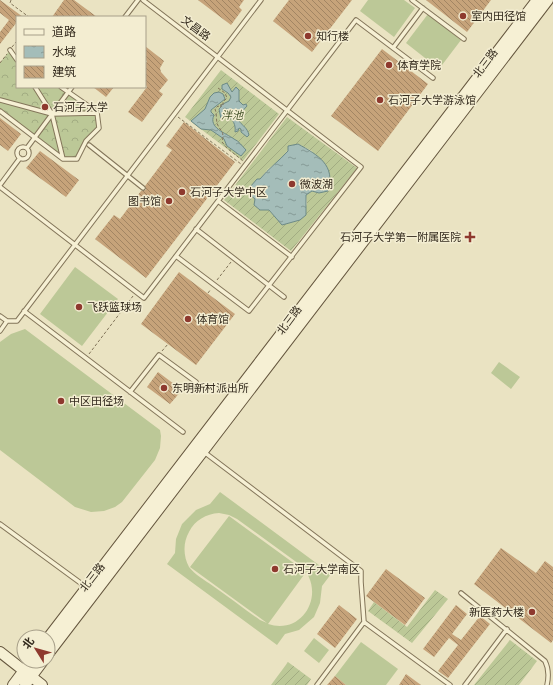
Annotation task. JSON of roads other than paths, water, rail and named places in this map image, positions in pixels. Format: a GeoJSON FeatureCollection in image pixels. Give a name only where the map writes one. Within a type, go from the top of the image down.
{"type":"FeatureCollection","features":[{"type":"Feature","properties":{"kind":"main road","name":"北三路"},"geometry":{"type":"LineString","coordinates":[[55,629],[537,0]]}},
{"type":"Feature","properties":{"kind":"main road","name":"北三路"},"geometry":{"type":"LineString","coordinates":[[56,644],[548,0]]}},
{"type":"Feature","properties":{"kind":"main road"},"geometry":{"type":"LineString","coordinates":[[0,652],[42,685]]}},
{"type":"Feature","properties":{"kind":"main road"},"geometry":{"type":"LineString","coordinates":[[24,685],[28,669]]}},
{"type":"Feature","properties":{"kind":"main road"},"geometry":{"type":"LineString","coordinates":[[13,685],[32,669]]}},
{"type":"Feature","properties":{"kind":"lane"},"geometry":{"type":"LineString","coordinates":[[126,16],[138,0]]}},
{"type":"Feature","properties":{"kind":"lane","name":"文昌路"},"geometry":{"type":"LineString","coordinates":[[143,0],[361,167],[292,257]]}},
{"type":"Feature","properties":{"kind":"lane"},"geometry":{"type":"LineString","coordinates":[[0,316],[7,321],[17,321],[261,0]]}},
{"type":"Feature","properties":{"kind":"lane"},"geometry":{"type":"LineString","coordinates":[[412,0],[464,39]]}},
{"type":"Feature","properties":{"kind":"lane"},"geometry":{"type":"LineString","coordinates":[[393,48],[423,8]]}},
{"type":"Feature","properties":{"kind":"lane"},"geometry":{"type":"LineString","coordinates":[[27,148],[29,153],[28,156],[23,159],[20,158],[0,186],[144,298],[356,20],[434,78]]}},
{"type":"Feature","properties":{"kind":"lane"},"geometry":{"type":"LineString","coordinates":[[16,54],[10,50],[16,59]]}},
{"type":"Feature","properties":{"kind":"lane"},"geometry":{"type":"LineString","coordinates":[[35,88],[52,114],[63,158]]}},
{"type":"Feature","properties":{"kind":"lane"},"geometry":{"type":"LineString","coordinates":[[0,111],[63,158],[77,159],[86,141],[99,128],[97,112],[63,88]]}},
{"type":"Feature","properties":{"kind":"lane"},"geometry":{"type":"LineString","coordinates":[[27,148],[71,88]]}},
{"type":"Feature","properties":{"kind":"lane"},"geometry":{"type":"LineString","coordinates":[[0,100],[52,114],[97,112]]}},
{"type":"Feature","properties":{"kind":"lane"},"geometry":{"type":"LineString","coordinates":[[89,145],[143,188]]}},
{"type":"Feature","properties":{"kind":"lane"},"geometry":{"type":"LineString","coordinates":[[20,158],[17,155],[18,150],[23,147],[27,148]]}},
{"type":"Feature","properties":{"kind":"lane"},"geometry":{"type":"LineString","coordinates":[[176,256],[249,311],[292,257],[218,201]]}},
{"type":"Feature","properties":{"kind":"lane"},"geometry":{"type":"LineString","coordinates":[[196,229],[284,297]]}},
{"type":"Feature","properties":{"kind":"lane"},"geometry":{"type":"LineString","coordinates":[[24,311],[183,432]]}},
{"type":"Feature","properties":{"kind":"lane"},"geometry":{"type":"LineString","coordinates":[[0,331],[7,321]]}},
{"type":"Feature","properties":{"kind":"lane"},"geometry":{"type":"LineString","coordinates":[[130,392],[159,355],[196,382]]}},
{"type":"Feature","properties":{"kind":"lane"},"geometry":{"type":"LineString","coordinates":[[204,452],[362,571],[361,582],[364,622],[317,685]]}},
{"type":"Feature","properties":{"kind":"lane"},"geometry":{"type":"LineString","coordinates":[[0,524],[86,587]]}},
{"type":"Feature","properties":{"kind":"lane"},"geometry":{"type":"LineString","coordinates":[[461,593],[545,660],[548,667],[547,685]]}},
{"type":"Feature","properties":{"kind":"lane"},"geometry":{"type":"LineString","coordinates":[[364,622],[450,685]]}},
{"type":"Feature","properties":{"kind":"lane"},"geometry":{"type":"LineString","coordinates":[[465,685],[507,629]]}},
{"type":"Feature","properties":{"kind":"water"},"geometry":{"type":"Polygon","coordinates":[[[227,83],[232,92],[236,87],[239,90],[239,101],[243,105],[246,104],[247,106],[239,117],[239,120],[249,135],[247,137],[239,128],[238,131],[235,132],[234,122],[227,115],[221,119],[219,109],[221,105],[229,101],[231,97],[222,89],[222,85],[227,83]]]}},
{"type":"Feature","properties":{"kind":"water"},"geometry":{"type":"Polygon","coordinates":[[[219,92],[223,94],[225,99],[211,110],[214,115],[213,123],[219,130],[237,141],[246,150],[241,156],[227,146],[224,139],[211,130],[201,129],[191,121],[205,109],[210,97],[214,93],[219,92]]]}},
{"type":"Feature","properties":{"kind":"water","name":"微波湖"},"geometry":{"type":"Polygon","coordinates":[[[298,144],[312,152],[324,162],[330,174],[330,182],[328,191],[319,193],[312,191],[306,195],[306,215],[300,220],[282,225],[269,210],[260,210],[254,205],[255,199],[249,194],[250,187],[288,151],[288,146],[298,144]]]}},
{"type":"Feature","properties":{"kind":"place","name":"室内田径馆"},"geometry":{"type":"Point","coordinates":[463,16]}},
{"type":"Feature","properties":{"kind":"place","name":"知行楼"},"geometry":{"type":"Point","coordinates":[308,36]}},
{"type":"Feature","properties":{"kind":"place","name":"体育学院"},"geometry":{"type":"Point","coordinates":[389,65]}},
{"type":"Feature","properties":{"kind":"place","name":"石河子大学游泳馆"},"geometry":{"type":"Point","coordinates":[380,100]}},
{"type":"Feature","properties":{"kind":"place","name":"石河子大学"},"geometry":{"type":"Point","coordinates":[45,107]}},
{"type":"Feature","properties":{"kind":"place","name":"微波湖"},"geometry":{"type":"Point","coordinates":[292,184]}},
{"type":"Feature","properties":{"kind":"place","name":"石河子大学中区"},"geometry":{"type":"Point","coordinates":[182,192]}},
{"type":"Feature","properties":{"kind":"place","name":"图书馆"},"geometry":{"type":"Point","coordinates":[169,201]}},
{"type":"Feature","properties":{"kind":"place","name":"石河子大学第一附属医院"},"geometry":{"type":"Point","coordinates":[470,237]}},
{"type":"Feature","properties":{"kind":"place","name":"飞跃篮球场"},"geometry":{"type":"Point","coordinates":[79,307]}},
{"type":"Feature","properties":{"kind":"place","name":"体育馆"},"geometry":{"type":"Point","coordinates":[188,319]}},
{"type":"Feature","properties":{"kind":"place","name":"东明新村派出所"},"geometry":{"type":"Point","coordinates":[164,388]}},
{"type":"Feature","properties":{"kind":"place","name":"中区田径场"},"geometry":{"type":"Point","coordinates":[61,401]}},
{"type":"Feature","properties":{"kind":"place","name":"石河子大学南区"},"geometry":{"type":"Point","coordinates":[275,569]}},
{"type":"Feature","properties":{"kind":"place","name":"新医药大楼"},"geometry":{"type":"Point","coordinates":[532,612]}},
{"type":"Feature","properties":{"kind":"park label","name":"泮池"},"geometry":{"type":"Point","coordinates":[232,115]}}]}
